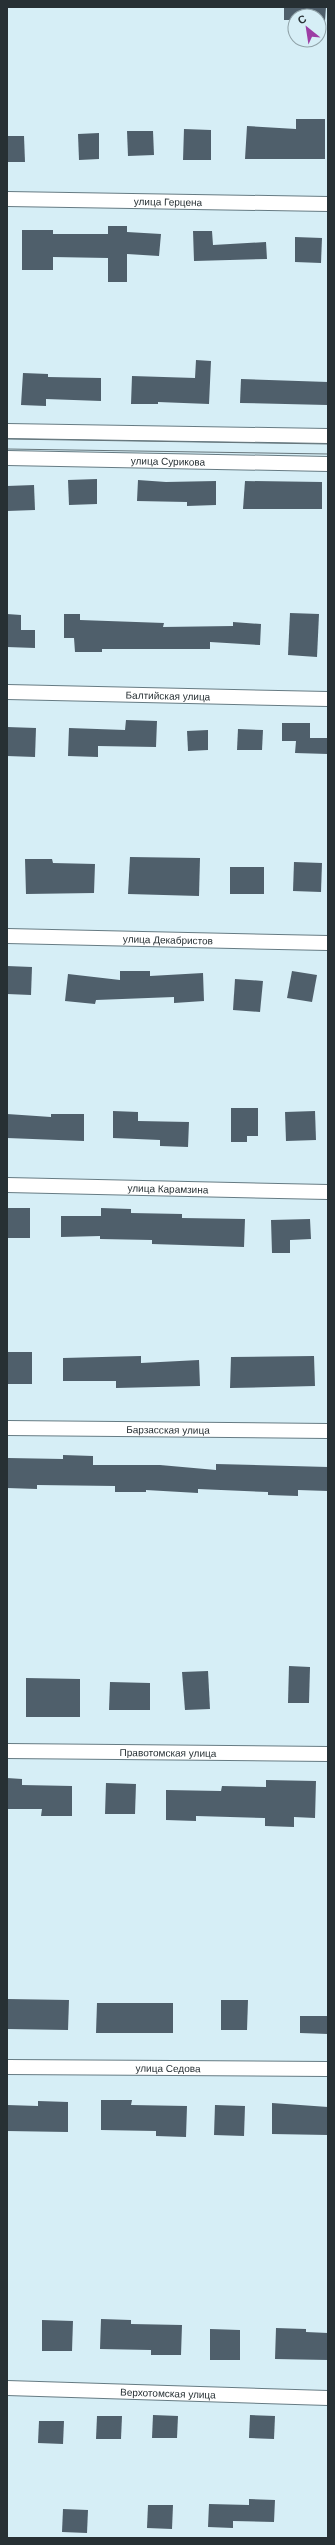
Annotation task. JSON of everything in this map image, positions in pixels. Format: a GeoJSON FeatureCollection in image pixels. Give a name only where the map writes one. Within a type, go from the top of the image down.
{"type":"FeatureCollection","features":[{"type":"Feature","properties":{"kind":"street","name":"улица Герцена"},"geometry":{"type":"LineString","coordinates":[[7,199],[328,204]]}},
{"type":"Feature","properties":{"kind":"street"},"geometry":{"type":"LineString","coordinates":[[7,431],[328,436]]}},
{"type":"Feature","properties":{"kind":"street","name":"улица Сурикова"},"geometry":{"type":"LineString","coordinates":[[7,458],[328,464]]}},
{"type":"Feature","properties":{"kind":"street","name":"Балтийская улица"},"geometry":{"type":"LineString","coordinates":[[7,692],[328,700]]}},
{"type":"Feature","properties":{"kind":"street","name":"улица Декабристов"},"geometry":{"type":"LineString","coordinates":[[7,936],[328,943]]}},
{"type":"Feature","properties":{"kind":"street","name":"улица Карамзина"},"geometry":{"type":"LineString","coordinates":[[7,1185],[328,1192]]}},
{"type":"Feature","properties":{"kind":"street","name":"Барзасская улица"},"geometry":{"type":"LineString","coordinates":[[7,1428],[328,1431]]}},
{"type":"Feature","properties":{"kind":"street","name":"Правотомская улица"},"geometry":{"type":"LineString","coordinates":[[7,1751],[328,1754]]}},
{"type":"Feature","properties":{"kind":"street","name":"улица Седова"},"geometry":{"type":"LineString","coordinates":[[7,2067],[328,2068]]}},
{"type":"Feature","properties":{"kind":"street","name":"Верхотомская улица"},"geometry":{"type":"LineString","coordinates":[[7,2388],[328,2398]]}},
{"type":"Feature","properties":{"kind":"building"},"geometry":{"type":"Polygon","coordinates":[[[284,7],[326,7],[287,8],[287,20],[284,20],[284,7]]]}},
{"type":"Feature","properties":{"kind":"building"},"geometry":{"type":"Polygon","coordinates":[[[296,119],[325,119],[325,159],[245,159],[247,126],[296,129],[296,119]]]}},
{"type":"Feature","properties":{"kind":"building"},"geometry":{"type":"Polygon","coordinates":[[[184,129],[211,130],[211,160],[183,160],[184,129]]]}},
{"type":"Feature","properties":{"kind":"building"},"geometry":{"type":"Polygon","coordinates":[[[127,131],[153,131],[154,155],[128,156],[127,131]]]}},
{"type":"Feature","properties":{"kind":"building"},"geometry":{"type":"Polygon","coordinates":[[[99,133],[99,159],[79,160],[78,134],[99,133]]]}},
{"type":"Feature","properties":{"kind":"building"},"geometry":{"type":"Polygon","coordinates":[[[7,136],[24,136],[25,162],[7,162],[7,136]]]}},
{"type":"Feature","properties":{"kind":"building"},"geometry":{"type":"Polygon","coordinates":[[[108,226],[127,226],[127,232],[161,234],[159,256],[127,254],[127,282],[108,282],[108,258],[53,257],[53,270],[22,270],[22,230],[53,230],[53,234],[108,234],[108,226]]]}},
{"type":"Feature","properties":{"kind":"building"},"geometry":{"type":"Polygon","coordinates":[[[193,231],[212,231],[213,245],[266,242],[267,259],[194,261],[193,231]]]}},
{"type":"Feature","properties":{"kind":"building"},"geometry":{"type":"Polygon","coordinates":[[[295,237],[322,238],[321,263],[295,262],[295,237]]]}},
{"type":"Feature","properties":{"kind":"building"},"geometry":{"type":"Polygon","coordinates":[[[196,360],[211,361],[209,404],[158,402],[158,404],[131,404],[132,376],[195,378],[196,360]]]}},
{"type":"Feature","properties":{"kind":"building"},"geometry":{"type":"Polygon","coordinates":[[[23,373],[48,374],[48,377],[101,378],[101,401],[46,399],[46,406],[21,405],[23,373]]]}},
{"type":"Feature","properties":{"kind":"building"},"geometry":{"type":"Polygon","coordinates":[[[241,379],[328,382],[327,405],[240,403],[241,379]]]}},
{"type":"Feature","properties":{"kind":"building"},"geometry":{"type":"Polygon","coordinates":[[[97,479],[97,504],[69,505],[68,480],[97,479]]]}},
{"type":"Feature","properties":{"kind":"building"},"geometry":{"type":"Polygon","coordinates":[[[138,480],[166,482],[216,481],[216,505],[187,506],[187,502],[137,501],[138,480]]]}},
{"type":"Feature","properties":{"kind":"building"},"geometry":{"type":"Polygon","coordinates":[[[245,481],[322,482],[322,509],[243,509],[245,481]]]}},
{"type":"Feature","properties":{"kind":"building"},"geometry":{"type":"Polygon","coordinates":[[[34,485],[35,510],[7,511],[7,486],[34,485]]]}},
{"type":"Feature","properties":{"kind":"building"},"geometry":{"type":"Polygon","coordinates":[[[290,613],[319,614],[317,657],[288,655],[290,613]]]}},
{"type":"Feature","properties":{"kind":"building"},"geometry":{"type":"Polygon","coordinates":[[[7,614],[21,615],[21,630],[35,630],[35,648],[7,647],[7,614]]]}},
{"type":"Feature","properties":{"kind":"building"},"geometry":{"type":"Polygon","coordinates":[[[64,614],[80,614],[80,620],[164,623],[163,627],[233,626],[233,622],[261,624],[260,645],[210,642],[210,649],[102,649],[102,652],[75,652],[74,638],[64,638],[64,614]]]}},
{"type":"Feature","properties":{"kind":"building"},"geometry":{"type":"Polygon","coordinates":[[[126,720],[157,721],[156,747],[98,746],[98,757],[68,756],[69,728],[125,730],[126,720]]]}},
{"type":"Feature","properties":{"kind":"building"},"geometry":{"type":"Polygon","coordinates":[[[282,723],[310,723],[310,738],[328,738],[328,754],[295,753],[296,741],[282,741],[282,723]]]}},
{"type":"Feature","properties":{"kind":"building"},"geometry":{"type":"Polygon","coordinates":[[[7,727],[36,728],[35,757],[7,756],[7,727]]]}},
{"type":"Feature","properties":{"kind":"building"},"geometry":{"type":"Polygon","coordinates":[[[238,729],[263,730],[262,750],[237,750],[238,729]]]}},
{"type":"Feature","properties":{"kind":"building"},"geometry":{"type":"Polygon","coordinates":[[[208,730],[208,750],[188,751],[187,731],[208,730]]]}},
{"type":"Feature","properties":{"kind":"building"},"geometry":{"type":"Polygon","coordinates":[[[130,857],[200,858],[199,896],[128,894],[130,857]]]}},
{"type":"Feature","properties":{"kind":"building"},"geometry":{"type":"Polygon","coordinates":[[[25,859],[52,859],[53,863],[95,864],[94,893],[26,894],[25,859]]]}},
{"type":"Feature","properties":{"kind":"building"},"geometry":{"type":"Polygon","coordinates":[[[294,862],[322,863],[321,892],[293,891],[294,862]]]}},
{"type":"Feature","properties":{"kind":"building"},"geometry":{"type":"Polygon","coordinates":[[[230,867],[264,867],[264,894],[230,894],[230,867]]]}},
{"type":"Feature","properties":{"kind":"building"},"geometry":{"type":"Polygon","coordinates":[[[7,966],[32,967],[31,995],[7,994],[7,966]]]}},
{"type":"Feature","properties":{"kind":"building"},"geometry":{"type":"Polygon","coordinates":[[[120,971],[150,971],[150,976],[203,973],[204,1001],[174,1003],[174,997],[96,1000],[95,1004],[65,1001],[68,974],[120,980],[120,971]]]}},
{"type":"Feature","properties":{"kind":"building"},"geometry":{"type":"Polygon","coordinates":[[[292,971],[317,975],[312,1002],[287,998],[292,971]]]}},
{"type":"Feature","properties":{"kind":"building"},"geometry":{"type":"Polygon","coordinates":[[[235,979],[263,981],[260,1012],[233,1010],[235,979]]]}},
{"type":"Feature","properties":{"kind":"building"},"geometry":{"type":"Polygon","coordinates":[[[231,1108],[258,1108],[258,1136],[247,1136],[247,1142],[231,1142],[231,1108]]]}},
{"type":"Feature","properties":{"kind":"building"},"geometry":{"type":"Polygon","coordinates":[[[113,1111],[138,1112],[138,1121],[189,1122],[188,1147],[160,1146],[160,1140],[113,1138],[113,1111]]]}},
{"type":"Feature","properties":{"kind":"building"},"geometry":{"type":"Polygon","coordinates":[[[315,1111],[316,1140],[286,1141],[285,1112],[315,1111]]]}},
{"type":"Feature","properties":{"kind":"building"},"geometry":{"type":"Polygon","coordinates":[[[7,1114],[51,1117],[51,1114],[84,1114],[84,1141],[7,1138],[7,1114]]]}},
{"type":"Feature","properties":{"kind":"building"},"geometry":{"type":"Polygon","coordinates":[[[7,1208],[30,1208],[30,1238],[7,1238],[7,1208]]]}},
{"type":"Feature","properties":{"kind":"building"},"geometry":{"type":"Polygon","coordinates":[[[101,1208],[131,1209],[131,1213],[182,1214],[182,1218],[245,1219],[244,1247],[152,1244],[152,1240],[100,1239],[100,1236],[61,1237],[61,1216],[101,1216],[101,1208]]]}},
{"type":"Feature","properties":{"kind":"building"},"geometry":{"type":"Polygon","coordinates":[[[310,1219],[311,1239],[290,1240],[290,1253],[272,1253],[271,1220],[310,1219]]]}},
{"type":"Feature","properties":{"kind":"building"},"geometry":{"type":"Polygon","coordinates":[[[7,1352],[32,1352],[32,1384],[7,1384],[7,1352]]]}},
{"type":"Feature","properties":{"kind":"building"},"geometry":{"type":"Polygon","coordinates":[[[141,1356],[141,1363],[199,1360],[200,1386],[116,1388],[116,1381],[63,1381],[63,1358],[141,1356]]]}},
{"type":"Feature","properties":{"kind":"building"},"geometry":{"type":"Polygon","coordinates":[[[314,1356],[315,1386],[230,1388],[231,1357],[314,1356]]]}},
{"type":"Feature","properties":{"kind":"building"},"geometry":{"type":"Polygon","coordinates":[[[63,1455],[93,1456],[93,1465],[160,1465],[216,1470],[216,1464],[328,1467],[328,1491],[298,1490],[298,1496],[268,1495],[268,1492],[198,1489],[198,1493],[146,1490],[146,1492],[115,1492],[115,1486],[37,1485],[37,1489],[7,1488],[8,1458],[63,1459],[63,1455]]]}},
{"type":"Feature","properties":{"kind":"building"},"geometry":{"type":"Polygon","coordinates":[[[289,1666],[310,1667],[309,1703],[288,1703],[289,1666]]]}},
{"type":"Feature","properties":{"kind":"building"},"geometry":{"type":"Polygon","coordinates":[[[208,1671],[210,1709],[185,1710],[182,1672],[208,1671]]]}},
{"type":"Feature","properties":{"kind":"building"},"geometry":{"type":"Polygon","coordinates":[[[26,1678],[80,1679],[80,1717],[26,1717],[26,1678]]]}},
{"type":"Feature","properties":{"kind":"building"},"geometry":{"type":"Polygon","coordinates":[[[110,1682],[150,1683],[150,1710],[109,1710],[110,1682]]]}},
{"type":"Feature","properties":{"kind":"building"},"geometry":{"type":"Polygon","coordinates":[[[7,1778],[22,1779],[22,1785],[72,1786],[72,1816],[41,1816],[42,1809],[7,1809],[7,1778]]]}},
{"type":"Feature","properties":{"kind":"building"},"geometry":{"type":"Polygon","coordinates":[[[266,1780],[316,1781],[315,1818],[294,1817],[294,1827],[265,1826],[265,1818],[196,1816],[196,1821],[166,1820],[166,1790],[221,1791],[222,1786],[266,1787],[266,1780]]]}},
{"type":"Feature","properties":{"kind":"building"},"geometry":{"type":"Polygon","coordinates":[[[106,1783],[136,1784],[135,1814],[105,1814],[106,1783]]]}},
{"type":"Feature","properties":{"kind":"building"},"geometry":{"type":"Polygon","coordinates":[[[7,1999],[69,2000],[68,2030],[7,2029],[7,1999]]]}},
{"type":"Feature","properties":{"kind":"building"},"geometry":{"type":"Polygon","coordinates":[[[221,2000],[248,2000],[247,2030],[221,2030],[221,2000]]]}},
{"type":"Feature","properties":{"kind":"building"},"geometry":{"type":"Polygon","coordinates":[[[97,2003],[173,2003],[173,2033],[96,2033],[97,2003]]]}},
{"type":"Feature","properties":{"kind":"building"},"geometry":{"type":"Polygon","coordinates":[[[300,2016],[328,2016],[328,2034],[300,2033],[300,2016]]]}},
{"type":"Feature","properties":{"kind":"building"},"geometry":{"type":"Polygon","coordinates":[[[101,2100],[132,2100],[131,2105],[187,2106],[186,2137],[156,2136],[156,2131],[101,2130],[101,2100]]]}},
{"type":"Feature","properties":{"kind":"building"},"geometry":{"type":"Polygon","coordinates":[[[38,2101],[68,2102],[68,2132],[7,2131],[7,2105],[38,2106],[38,2101]]]}},
{"type":"Feature","properties":{"kind":"building"},"geometry":{"type":"Polygon","coordinates":[[[272,2103],[328,2107],[328,2135],[272,2134],[272,2103]]]}},
{"type":"Feature","properties":{"kind":"building"},"geometry":{"type":"Polygon","coordinates":[[[215,2105],[245,2106],[244,2136],[214,2135],[215,2105]]]}},
{"type":"Feature","properties":{"kind":"building"},"geometry":{"type":"Polygon","coordinates":[[[101,2319],[131,2320],[131,2324],[182,2325],[181,2355],[151,2355],[151,2350],[100,2349],[101,2319]]]}},
{"type":"Feature","properties":{"kind":"building"},"geometry":{"type":"Polygon","coordinates":[[[42,2320],[73,2321],[72,2351],[42,2351],[42,2320]]]}},
{"type":"Feature","properties":{"kind":"building"},"geometry":{"type":"Polygon","coordinates":[[[276,2328],[306,2329],[306,2332],[328,2333],[328,2360],[275,2359],[276,2328]]]}},
{"type":"Feature","properties":{"kind":"building"},"geometry":{"type":"Polygon","coordinates":[[[210,2329],[240,2330],[240,2360],[210,2360],[210,2329]]]}},
{"type":"Feature","properties":{"kind":"building"},"geometry":{"type":"Polygon","coordinates":[[[153,2415],[178,2416],[177,2438],[152,2438],[153,2415]]]}},
{"type":"Feature","properties":{"kind":"building"},"geometry":{"type":"Polygon","coordinates":[[[250,2415],[275,2416],[274,2439],[249,2438],[250,2415]]]}},
{"type":"Feature","properties":{"kind":"building"},"geometry":{"type":"Polygon","coordinates":[[[97,2416],[122,2416],[121,2439],[96,2439],[97,2416]]]}},
{"type":"Feature","properties":{"kind":"building"},"geometry":{"type":"Polygon","coordinates":[[[39,2421],[64,2421],[63,2444],[38,2443],[39,2421]]]}},
{"type":"Feature","properties":{"kind":"building"},"geometry":{"type":"Polygon","coordinates":[[[249,2499],[275,2500],[274,2522],[233,2521],[233,2528],[208,2527],[209,2504],[249,2505],[249,2499]]]}},
{"type":"Feature","properties":{"kind":"building"},"geometry":{"type":"Polygon","coordinates":[[[148,2505],[173,2505],[172,2529],[147,2528],[148,2505]]]}},
{"type":"Feature","properties":{"kind":"building"},"geometry":{"type":"Polygon","coordinates":[[[63,2509],[88,2510],[87,2533],[62,2532],[63,2509]]]}},
{"type":"Feature","properties":{"kind":"tram line"},"geometry":{"type":"LineString","coordinates":[[7,439],[328,444]]}},
{"type":"Feature","properties":{"kind":"tram line"},"geometry":{"type":"LineString","coordinates":[[7,449],[328,454]]}}]}
